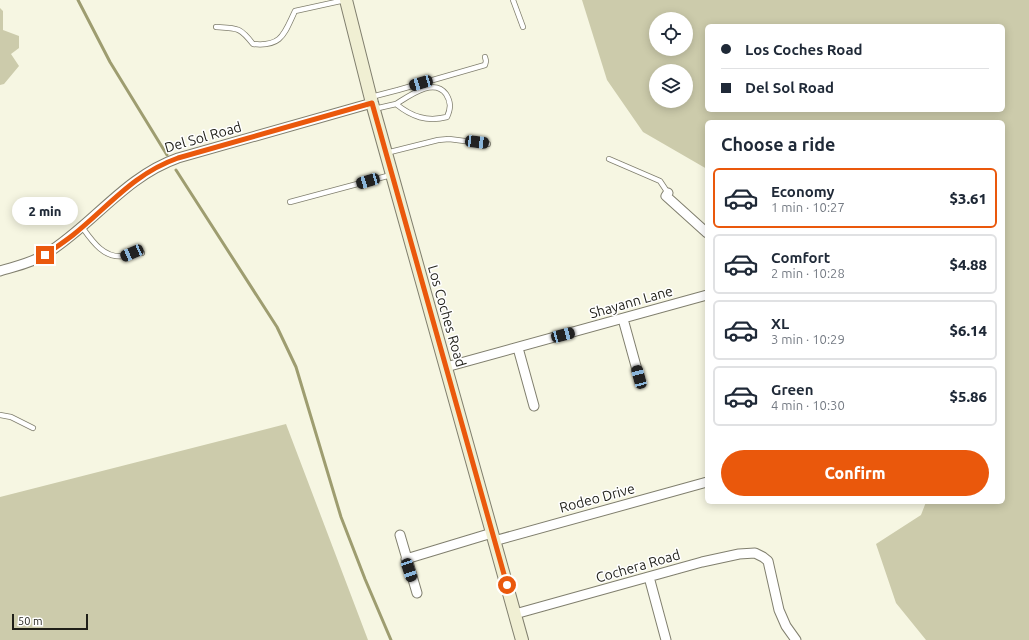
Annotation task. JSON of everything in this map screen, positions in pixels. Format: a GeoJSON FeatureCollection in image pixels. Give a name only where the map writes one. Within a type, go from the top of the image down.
{"type":"FeatureCollection","features":[{"type":"Feature","properties":{"kind":"main road","name":"Los Coches Road"},"geometry":{"type":"LineString","coordinates":[[346,0],[372,103],[522,640]]}},
{"type":"Feature","properties":{"kind":"street","name":"Del Sol Road"},"geometry":{"type":"LineString","coordinates":[[0,270],[36,260],[59,245],[82,227],[134,181],[162,163],[372,103]]}},
{"type":"Feature","properties":{"kind":"street"},"geometry":{"type":"LineString","coordinates":[[668,193],[666,196],[705,231]]}},
{"type":"Feature","properties":{"kind":"street","name":"Shayann Lane"},"geometry":{"type":"LineString","coordinates":[[446,367],[705,296]]}},
{"type":"Feature","properties":{"kind":"street"},"geometry":{"type":"LineString","coordinates":[[623,319],[639,377]]}},
{"type":"Feature","properties":{"kind":"street"},"geometry":{"type":"LineString","coordinates":[[518,348],[534,406]]}},
{"type":"Feature","properties":{"kind":"street","name":"Rodeo Drive"},"geometry":{"type":"LineString","coordinates":[[406,558],[705,483]]}},
{"type":"Feature","properties":{"kind":"street"},"geometry":{"type":"LineString","coordinates":[[400,535],[417,593]]}},
{"type":"Feature","properties":{"kind":"street","name":"Cochera Road"},"geometry":{"type":"LineString","coordinates":[[515,614],[649,578],[702,562],[743,553],[752,553],[760,555],[768,561],[779,610],[786,626],[796,640]]}},
{"type":"Feature","properties":{"kind":"street"},"geometry":{"type":"LineString","coordinates":[[649,578],[666,640]]}},
{"type":"Feature","properties":{"kind":"lane"},"geometry":{"type":"LineString","coordinates":[[216,27],[234,28],[244,32],[253,44],[265,45],[278,42],[286,31],[295,11],[346,0]]}},
{"type":"Feature","properties":{"kind":"lane"},"geometry":{"type":"LineString","coordinates":[[513,0],[523,27]]}},
{"type":"Feature","properties":{"kind":"lane"},"geometry":{"type":"LineString","coordinates":[[372,103],[398,90],[486,64],[485,57]]}},
{"type":"Feature","properties":{"kind":"lane"},"geometry":{"type":"LineString","coordinates":[[372,103],[396,104],[404,110],[426,120],[436,120],[447,117],[451,108],[449,99],[443,90],[438,87],[428,88],[413,93],[396,104]]}},
{"type":"Feature","properties":{"kind":"lane"},"geometry":{"type":"LineString","coordinates":[[386,153],[438,140],[449,139],[488,144]]}},
{"type":"Feature","properties":{"kind":"lane"},"geometry":{"type":"LineString","coordinates":[[609,159],[660,181],[668,193]]}},
{"type":"Feature","properties":{"kind":"lane"},"geometry":{"type":"LineString","coordinates":[[290,202],[392,174]]}},
{"type":"Feature","properties":{"kind":"lane"},"geometry":{"type":"LineString","coordinates":[[82,227],[94,243],[101,250],[109,254],[125,256],[132,253],[142,253]]}},
{"type":"Feature","properties":{"kind":"lane"},"geometry":{"type":"LineString","coordinates":[[0,415],[11,417],[33,428]]}},
{"type":"Feature","properties":{"kind":"green space"},"geometry":{"type":"Polygon","coordinates":[[[582,0],[1029,0],[1029,640],[926,640],[896,603],[876,544],[921,515],[925,504],[1005,504],[1005,120],[705,120],[705,168],[643,132],[607,80],[582,0]]]}},
{"type":"Feature","properties":{"kind":"green space"},"geometry":{"type":"Polygon","coordinates":[[[0,8],[3,11],[3,30],[19,36],[19,48],[11,54],[19,66],[4,84],[0,85],[0,8]]]}},
{"type":"Feature","properties":{"kind":"green space"},"geometry":{"type":"Polygon","coordinates":[[[286,424],[368,640],[0,640],[0,497],[286,424]]]}},
{"type":"Feature","properties":{"kind":"waterway"},"geometry":{"type":"LineString","coordinates":[[78,0],[110,62],[167,155]]}},
{"type":"Feature","properties":{"kind":"waterway"},"geometry":{"type":"LineString","coordinates":[[176,170],[277,327],[296,367],[341,517],[391,640]]}},
{"type":"Feature","properties":{"kind":"route"},"geometry":{"type":"LineString","coordinates":[[45,255],[73,235],[134,181],[162,163],[372,103],[507,585]]}}]}
